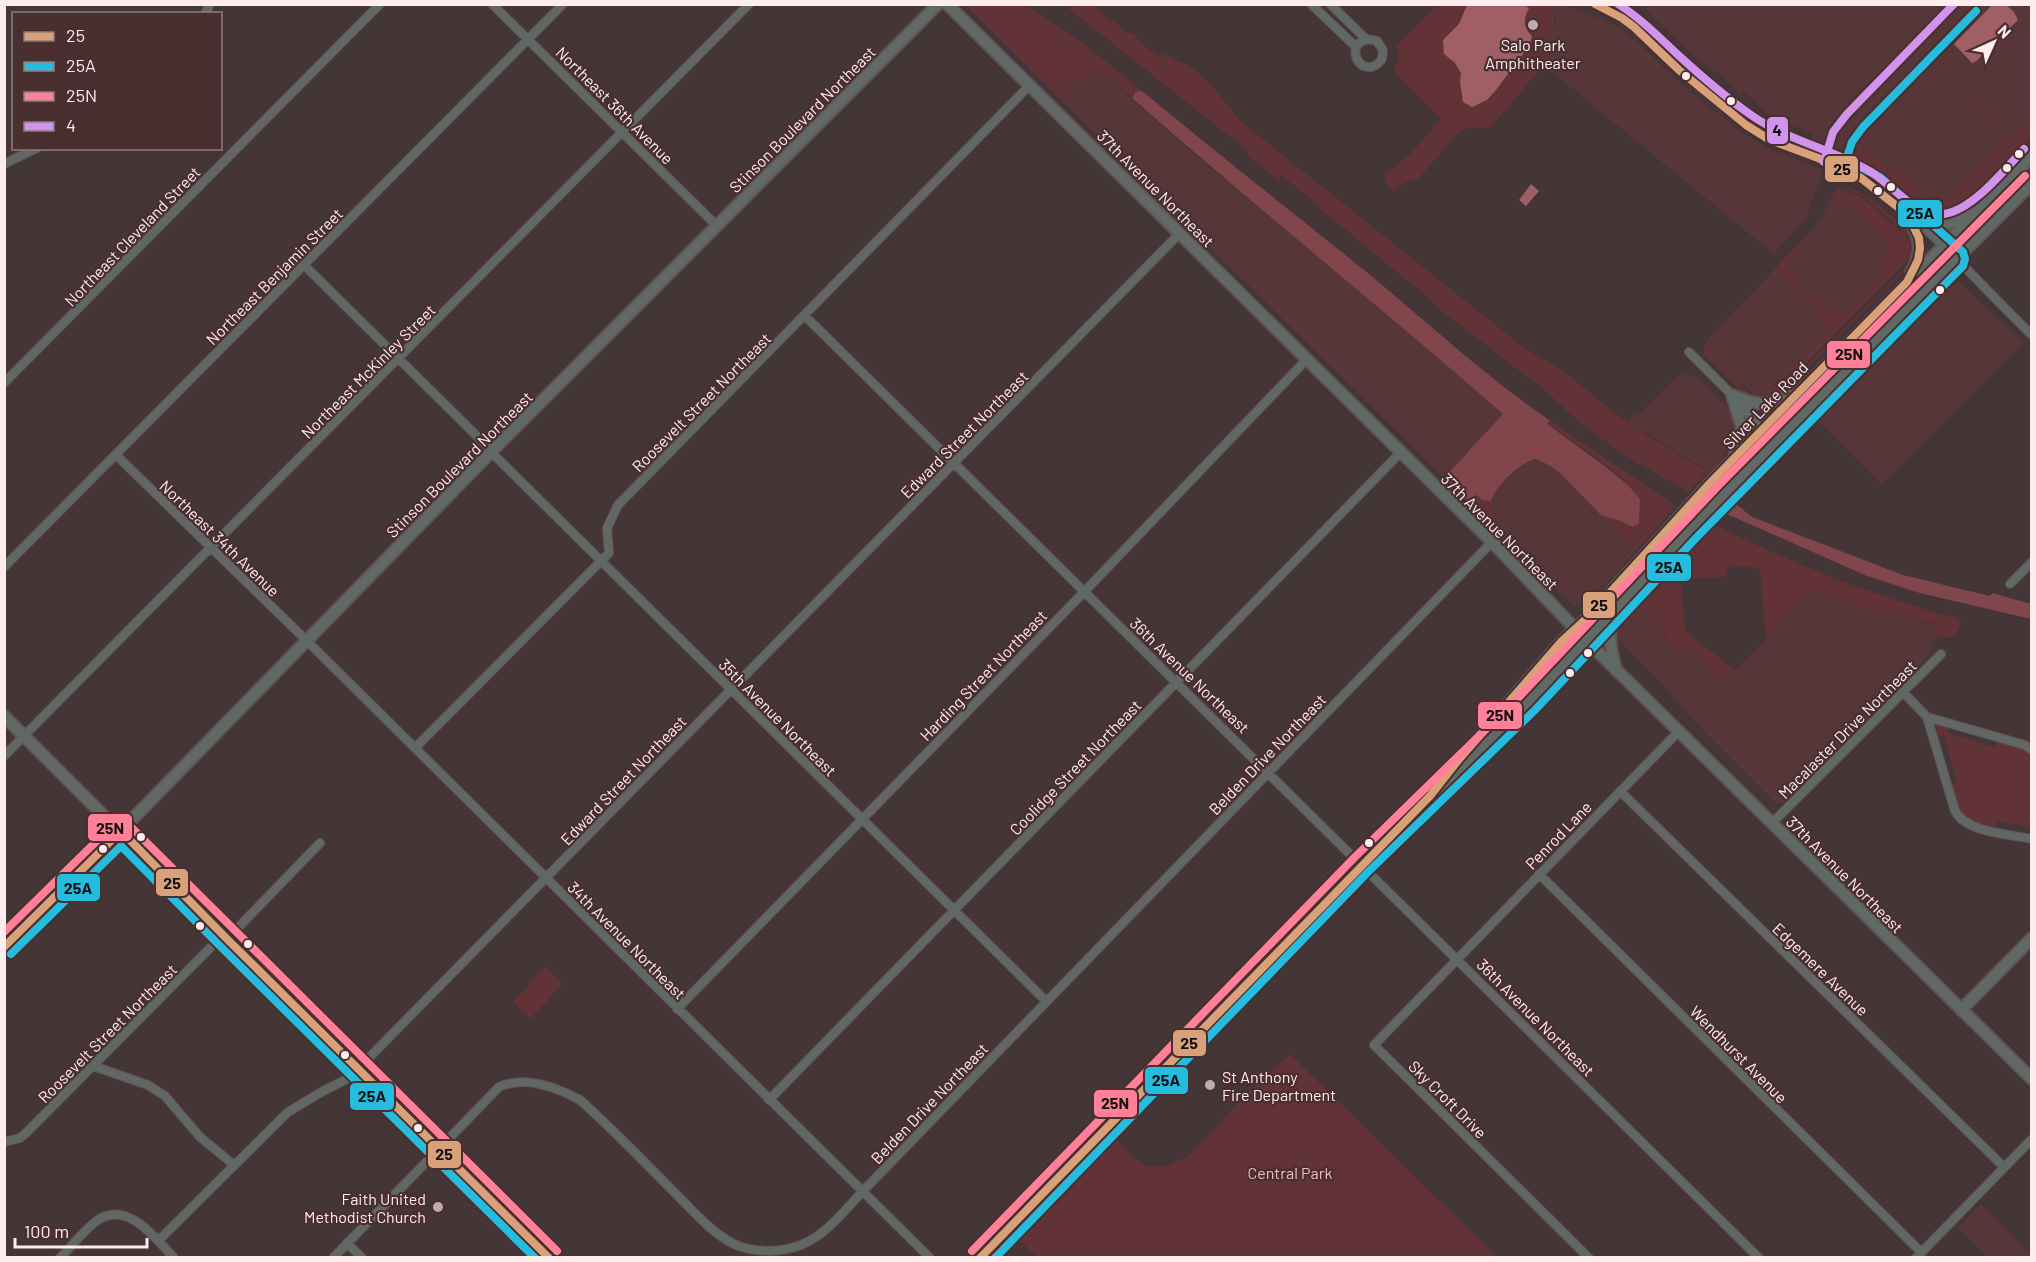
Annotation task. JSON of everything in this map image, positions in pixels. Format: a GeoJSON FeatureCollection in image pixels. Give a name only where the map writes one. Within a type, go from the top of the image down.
{"type":"FeatureCollection","features":[{"type":"Feature","properties":{"kind":"main road","name":"Stinson Boulevard Northeast"},"geometry":{"type":"LineString","coordinates":[[4,947],[938,4]]}},
{"type":"Feature","properties":{"kind":"main road","name":"37th Avenue Northeast"},"geometry":{"type":"LineString","coordinates":[[946,4],[1492,542],[1616,670],[2031,1079]]}},
{"type":"Feature","properties":{"kind":"main road","name":"Silver Lake Road"},"geometry":{"type":"LineString","coordinates":[[1430,796],[1562,641],[1586,619],[1710,483],[2031,156]]}},
{"type":"Feature","properties":{"kind":"main road"},"geometry":{"type":"LineString","coordinates":[[980,1257],[1362,864],[1430,796],[1467,764],[1688,531],[2031,183]]}},
{"type":"Feature","properties":{"kind":"main road"},"geometry":{"type":"LineString","coordinates":[[1908,215],[1933,225],[1945,225],[1955,223],[1984,204]]}},
{"type":"Feature","properties":{"kind":"main road"},"geometry":{"type":"LineString","coordinates":[[1907,282],[1918,260],[1920,248],[1908,215]]}},
{"type":"Feature","properties":{"kind":"main road"},"geometry":{"type":"LineString","coordinates":[[1732,394],[1752,403],[1768,404],[1779,401],[1814,376]]}},
{"type":"Feature","properties":{"kind":"main road"},"geometry":{"type":"LineString","coordinates":[[1732,394],[1754,418],[1760,432],[1762,442],[1757,460]]}},
{"type":"Feature","properties":{"kind":"main road"},"geometry":{"type":"LineString","coordinates":[[1732,394],[1741,424],[1741,436],[1735,457]]}},
{"type":"Feature","properties":{"kind":"main road"},"geometry":{"type":"LineString","coordinates":[[1616,670],[1609,632],[1611,623],[1624,599]]}},
{"type":"Feature","properties":{"kind":"main road"},"geometry":{"type":"LineString","coordinates":[[4,716],[550,1257]]}},
{"type":"Feature","properties":{"kind":"main road"},"geometry":{"type":"LineString","coordinates":[[1961,1010],[2031,938]]}},
{"type":"Feature","properties":{"kind":"street","name":"Northeast Cleveland Street"},"geometry":{"type":"LineString","coordinates":[[4,383],[380,4]]}},
{"type":"Feature","properties":{"kind":"street","name":"Northeast 36th Avenue"},"geometry":{"type":"LineString","coordinates":[[492,4],[717,226]]}},
{"type":"Feature","properties":{"kind":"street","name":"Northeast Benjamin Street"},"geometry":{"type":"LineString","coordinates":[[4,567],[563,4]]}},
{"type":"Feature","properties":{"kind":"street","name":"Northeast McKinley Street"},"geometry":{"type":"LineString","coordinates":[[4,756],[749,4]]}},
{"type":"Feature","properties":{"kind":"street"},"geometry":{"type":"LineString","coordinates":[[1311,4],[1356,47]]}},
{"type":"Feature","properties":{"kind":"street"},"geometry":{"type":"LineString","coordinates":[[1330,4],[1366,39],[1377,41],[1380,45],[1383,55],[1379,64],[1369,68],[1359,64],[1356,59],[1356,47],[1366,39]]}},
{"type":"Feature","properties":{"kind":"street"},"geometry":{"type":"LineString","coordinates":[[1594,4],[1622,18],[1634,27],[1679,70],[1746,125],[1770,140],[1818,158],[1861,178],[1943,246],[2031,335]]}},
{"type":"Feature","properties":{"kind":"street","name":"Roosevelt Street Northeast"},"geometry":{"type":"LineString","coordinates":[[415,748],[609,553],[607,528],[618,505],[1030,85]]}},
{"type":"Feature","properties":{"kind":"street"},"geometry":{"type":"LineString","coordinates":[[4,164],[33,150]]}},
{"type":"Feature","properties":{"kind":"street","name":"Edward Street Northeast"},"geometry":{"type":"LineString","coordinates":[[158,1241],[288,1112],[349,1078],[1180,233]]}},
{"type":"Feature","properties":{"kind":"street","name":"35th Avenue Northeast"},"geometry":{"type":"LineString","coordinates":[[304,265],[1046,1001]]}},
{"type":"Feature","properties":{"kind":"street","name":"36th Avenue Northeast"},"geometry":{"type":"LineString","coordinates":[[805,316],[1269,771],[1759,1257]]}},
{"type":"Feature","properties":{"kind":"street"},"geometry":{"type":"LineString","coordinates":[[1689,352],[1732,394]]}},
{"type":"Feature","properties":{"kind":"street","name":"Harding Street Northeast"},"geometry":{"type":"LineString","coordinates":[[677,1009],[1085,591],[1307,359]]}},
{"type":"Feature","properties":{"kind":"street","name":"Coolidge Street Northeast"},"geometry":{"type":"LineString","coordinates":[[769,1100],[1401,453]]}},
{"type":"Feature","properties":{"kind":"street","name":"Northeast 34th Avenue"},"geometry":{"type":"LineString","coordinates":[[116,455],[306,640]]}},
{"type":"Feature","properties":{"kind":"street","name":"Belden Drive Northeast"},"geometry":{"type":"LineString","coordinates":[[333,1257],[499,1087],[510,1082],[522,1081],[566,1093],[580,1100],[707,1225],[735,1244],[752,1250],[769,1251],[786,1249],[818,1236],[1492,542]]}},
{"type":"Feature","properties":{"kind":"street"},"geometry":{"type":"LineString","coordinates":[[2010,584],[2031,562]]}},
{"type":"Feature","properties":{"kind":"street","name":"34th Avenue Northeast"},"geometry":{"type":"LineString","coordinates":[[306,640],[930,1257]]}},
{"type":"Feature","properties":{"kind":"street","name":"Macalaster Drive Northeast"},"geometry":{"type":"LineString","coordinates":[[1772,823],[1941,654]]}},
{"type":"Feature","properties":{"kind":"street"},"geometry":{"type":"LineString","coordinates":[[1903,692],[1927,717],[1959,818],[1976,828],[2031,839]]}},
{"type":"Feature","properties":{"kind":"street"},"geometry":{"type":"LineString","coordinates":[[1927,717],[2025,745],[2031,750]]}},
{"type":"Feature","properties":{"kind":"street","name":"Penrod Lane"},"geometry":{"type":"LineString","coordinates":[[1457,958],[1679,731]]}},
{"type":"Feature","properties":{"kind":"street","name":"Edgemere Avenue"},"geometry":{"type":"LineString","coordinates":[[1620,791],[2004,1167]]}},
{"type":"Feature","properties":{"kind":"street","name":"Roosevelt Street Northeast"},"geometry":{"type":"LineString","coordinates":[[4,1142],[20,1138],[26,1133],[320,843]]}},
{"type":"Feature","properties":{"kind":"street","name":"Wendhurst Avenue"},"geometry":{"type":"LineString","coordinates":[[1539,874],[1918,1255]]}},
{"type":"Feature","properties":{"kind":"street","name":"Sky Croft Drive"},"geometry":{"type":"LineString","coordinates":[[1457,958],[1374,1044],[1589,1257]]}},
{"type":"Feature","properties":{"kind":"street"},"geometry":{"type":"LineString","coordinates":[[93,1066],[148,1086],[165,1096],[200,1137],[234,1165]]}},
{"type":"Feature","properties":{"kind":"street"},"geometry":{"type":"LineString","coordinates":[[1918,1255],[2031,1139]]}},
{"type":"Feature","properties":{"kind":"street"},"geometry":{"type":"LineString","coordinates":[[60,1257],[100,1219],[110,1215],[131,1218],[174,1257]]}},
{"type":"Feature","properties":{"kind":"street"},"geometry":{"type":"LineString","coordinates":[[347,1243],[362,1257]]}},
{"type":"Feature","properties":{"kind":"shaded area"},"geometry":{"type":"Polygon","coordinates":[[[1514,4],[1529,8],[1525,23],[1532,36],[1529,46],[1487,100],[1472,107],[1463,102],[1461,73],[1455,63],[1444,54],[1443,40],[1459,24],[1467,5],[1514,4]]]}},
{"type":"Feature","properties":{"kind":"shaded area"},"geometry":{"type":"Polygon","coordinates":[[[1993,4],[2006,5],[2014,12],[2018,20],[1972,63],[1954,44],[1993,4]]]}},
{"type":"Feature","properties":{"kind":"shaded area"},"geometry":{"type":"Polygon","coordinates":[[[1552,5],[1568,5],[1616,25],[1639,43],[1679,82],[1741,132],[1772,150],[1821,169],[1822,176],[1805,219],[1774,254],[1552,72],[1537,65],[1543,53],[1542,46],[1556,22],[1552,5]]]}},
{"type":"Feature","properties":{"kind":"shaded area"},"geometry":{"type":"Polygon","coordinates":[[[1641,5],[2031,5],[2031,137],[1950,219],[1937,219],[1867,164],[1828,146],[1824,149],[1812,145],[1813,134],[1769,116],[1745,92],[1741,96],[1724,78],[1697,59],[1641,5]]]}},
{"type":"Feature","properties":{"kind":"shaded area"},"geometry":{"type":"Polygon","coordinates":[[[1101,72],[1200,159],[1413,335],[1504,414],[1444,478],[1060,99],[1083,75],[1092,81],[1101,72]]]}},
{"type":"Feature","properties":{"kind":"shaded area"},"geometry":{"type":"Polygon","coordinates":[[[1142,91],[1369,274],[1479,367],[1549,420],[1547,424],[1628,485],[1640,499],[1639,523],[1633,527],[1619,520],[1602,516],[1560,473],[1537,459],[1524,464],[1510,475],[1498,488],[1491,501],[1483,500],[1476,495],[1467,500],[1444,478],[1503,414],[1132,98],[1136,92],[1142,91]]]}},
{"type":"Feature","properties":{"kind":"shaded area"},"geometry":{"type":"Polygon","coordinates":[[[1531,184],[1539,191],[1526,206],[1519,200],[1531,184]]]}},
{"type":"Feature","properties":{"kind":"shaded area"},"geometry":{"type":"Polygon","coordinates":[[[1839,188],[1861,197],[1904,234],[1912,244],[1911,257],[1772,397],[1772,395],[1755,396],[1709,351],[1713,344],[1705,342],[1809,233],[1839,188]]]}},
{"type":"Feature","properties":{"kind":"shaded area"},"geometry":{"type":"Polygon","coordinates":[[[1955,278],[2024,343],[1882,485],[1814,417],[1928,303],[1944,283],[1955,278]]]}},
{"type":"Feature","properties":{"kind":"shaded area"},"geometry":{"type":"Polygon","coordinates":[[[1686,374],[1699,379],[1734,414],[1738,430],[1734,442],[1711,473],[1629,422],[1632,416],[1641,413],[1678,376],[1686,374]]]}},
{"type":"Feature","properties":{"kind":"shaded area"},"geometry":{"type":"Polygon","coordinates":[[[1537,459],[1560,473],[1637,550],[1585,606],[1573,606],[1493,526],[1495,518],[1491,501],[1496,489],[1523,463],[1537,459]]]}},
{"type":"Feature","properties":{"kind":"shaded area"},"geometry":{"type":"Polygon","coordinates":[[[1731,500],[1752,517],[1903,575],[1990,596],[1992,593],[2031,604],[2031,619],[1920,593],[1867,576],[1727,514],[1721,510],[1731,500]]]}},
{"type":"Feature","properties":{"kind":"shaded area"},"geometry":{"type":"Polygon","coordinates":[[[1814,590],[1891,618],[1893,614],[1936,625],[1937,635],[1940,637],[1934,642],[1928,657],[1784,802],[1777,805],[1706,734],[1619,641],[1616,636],[1616,625],[1621,615],[1635,600],[1657,625],[1664,637],[1682,655],[1690,647],[1724,681],[1814,590]]]}},
{"type":"Feature","properties":{"kind":"shaded area"},"geometry":{"type":"Polygon","coordinates":[[[1981,1204],[2031,1254],[2031,1257],[1988,1257],[1958,1228],[1981,1204]]]}},
{"type":"Feature","properties":{"kind":"green space"},"geometry":{"type":"Polygon","coordinates":[[[966,5],[1026,5],[1085,45],[1142,91],[1134,94],[1132,98],[1101,72],[1090,81],[1083,76],[1060,99],[966,5]]]}},
{"type":"Feature","properties":{"kind":"green space"},"geometry":{"type":"Polygon","coordinates":[[[1064,5],[1094,5],[1107,19],[1116,22],[1124,31],[1134,34],[1147,48],[1191,67],[1210,83],[1240,121],[1522,346],[1567,374],[1611,410],[1650,437],[1708,472],[1688,492],[1636,462],[1583,426],[1548,393],[1437,307],[1321,210],[1308,196],[1280,175],[1279,181],[1249,156],[1247,150],[1064,5]]]}},
{"type":"Feature","properties":{"kind":"green space"},"geometry":{"type":"Polygon","coordinates":[[[1437,5],[1552,5],[1553,27],[1542,46],[1543,53],[1537,65],[1542,67],[1491,127],[1464,129],[1455,136],[1419,178],[1404,183],[1393,192],[1385,183],[1385,175],[1413,151],[1441,119],[1393,71],[1398,55],[1395,46],[1437,5]]]}},
{"type":"Feature","properties":{"kind":"green space"},"geometry":{"type":"Polygon","coordinates":[[[1971,94],[1976,96],[1972,102],[2009,138],[2031,116],[2031,136],[1950,218],[1937,219],[1931,216],[1878,172],[1848,156],[1847,146],[1853,138],[1861,143],[1859,148],[1900,171],[1933,203],[1939,198],[1944,203],[2006,140],[1969,104],[1971,94]]]}},
{"type":"Feature","properties":{"kind":"green space"},"geometry":{"type":"Polygon","coordinates":[[[1845,187],[1862,193],[1883,208],[1902,225],[1913,240],[1864,197],[1845,187]]]}},
{"type":"Feature","properties":{"kind":"green space"},"geometry":{"type":"Polygon","coordinates":[[[1840,188],[1861,197],[1904,234],[1912,244],[1911,257],[1774,396],[1760,396],[1769,393],[1794,367],[1790,361],[1797,364],[1829,332],[1822,326],[1822,314],[1778,269],[1779,264],[1799,244],[1803,247],[1790,262],[1790,268],[1798,282],[1831,313],[1842,309],[1847,312],[1885,274],[1881,268],[1888,253],[1884,240],[1851,208],[1832,204],[1831,198],[1840,188]]]}},
{"type":"Feature","properties":{"kind":"green space"},"geometry":{"type":"Polygon","coordinates":[[[1912,260],[1909,266],[1782,394],[1776,397],[1912,260]]]}},
{"type":"Feature","properties":{"kind":"green space"},"geometry":{"type":"Polygon","coordinates":[[[1708,341],[1714,346],[1709,351],[1753,397],[1762,399],[1770,397],[1771,399],[1764,401],[1746,396],[1704,354],[1704,346],[1708,341]]]}},
{"type":"Feature","properties":{"kind":"green space"},"geometry":{"type":"Polygon","coordinates":[[[1549,420],[1676,506],[1637,550],[1602,516],[1619,520],[1639,514],[1640,499],[1609,468],[1546,423],[1549,420]]]}},
{"type":"Feature","properties":{"kind":"green space"},"geometry":{"type":"Polygon","coordinates":[[[1477,495],[1483,500],[1491,501],[1495,518],[1493,526],[1467,500],[1477,495]]]}},
{"type":"Feature","properties":{"kind":"green space"},"geometry":{"type":"Polygon","coordinates":[[[1709,522],[1769,551],[1862,589],[1958,618],[1961,622],[1959,629],[1953,637],[1940,637],[1935,632],[1936,624],[1894,614],[1892,618],[1814,590],[1766,638],[1760,569],[1742,566],[1726,568],[1727,576],[1680,581],[1686,632],[1735,670],[1724,681],[1690,648],[1682,655],[1635,600],[1709,522]]]}},
{"type":"Feature","properties":{"kind":"green space"},"geometry":{"type":"Polygon","coordinates":[[[1942,723],[1949,726],[1948,733],[1994,747],[1997,740],[2030,754],[2031,828],[1997,820],[1994,828],[1975,822],[1963,815],[1951,785],[1957,782],[1944,735],[1937,736],[1937,726],[1942,723]]]}},
{"type":"Feature","properties":{"kind":"green space"},"geometry":{"type":"Polygon","coordinates":[[[545,967],[563,984],[530,1019],[513,1001],[545,967]]]}},
{"type":"Feature","properties":{"kind":"green space","name":"Central Park"},"geometry":{"type":"Polygon","coordinates":[[[1290,1054],[1497,1257],[1038,1258],[1019,1240],[1020,1236],[1116,1139],[1138,1161],[1149,1166],[1168,1165],[1188,1156],[1251,1090],[1290,1054]]]}},
{"type":"Feature","properties":{"kind":"transit line","name":"25"},"geometry":{"type":"LineString","coordinates":[[980,1258],[1430,796],[1562,641],[1586,619],[1710,483],[1907,282],[1918,260],[1919,238],[1908,215],[1861,178],[1818,158],[1770,140],[1746,125],[1679,70],[1634,27],[1595,4]]}},
{"type":"Feature","properties":{"kind":"transit line","name":"4"},"geometry":{"type":"LineString","coordinates":[[1618,4],[1634,15],[1713,86],[1751,115],[1780,132],[1871,172],[1904,199],[1923,211],[1944,214],[1966,205],[1988,188],[2024,149]]}},
{"type":"Feature","properties":{"kind":"transit line","name":"4"},"geometry":{"type":"LineString","coordinates":[[1824,162],[1833,132],[1847,114],[1954,4]]}},
{"type":"Feature","properties":{"kind":"transit line","name":"25A"},"geometry":{"type":"LineString","coordinates":[[995,1258],[1369,871],[1535,710],[1696,538],[1963,266],[1965,259],[1963,252],[1880,177],[1846,160],[1852,142],[1863,127],[1976,11]]}},
{"type":"Feature","properties":{"kind":"transit line","name":"25N"},"geometry":{"type":"LineString","coordinates":[[972,1251],[1355,857],[1520,696],[1719,485],[2025,176]]}},
{"type":"Feature","properties":{"kind":"transit line","name":"25N"},"geometry":{"type":"LineString","coordinates":[[4,932],[114,824],[120,821],[126,822],[557,1251]]}},
{"type":"Feature","properties":{"kind":"transit line","name":"25"},"geometry":{"type":"LineString","coordinates":[[4,947],[121,831],[549,1258]]}},
{"type":"Feature","properties":{"kind":"transit line","name":"25A"},"geometry":{"type":"LineString","coordinates":[[11,954],[121,846],[535,1258]]}},
{"type":"Feature","properties":{"kind":"place","name":"Salo Park Amphitheater"},"geometry":{"type":"Point","coordinates":[1533,25]}},
{"type":"Feature","properties":{"kind":"place","name":"St Anthony Fire Department"},"geometry":{"type":"Point","coordinates":[1210,1085]}},
{"type":"Feature","properties":{"kind":"place","name":"Faith United Methodist Church"},"geometry":{"type":"Point","coordinates":[438,1207]}}]}
